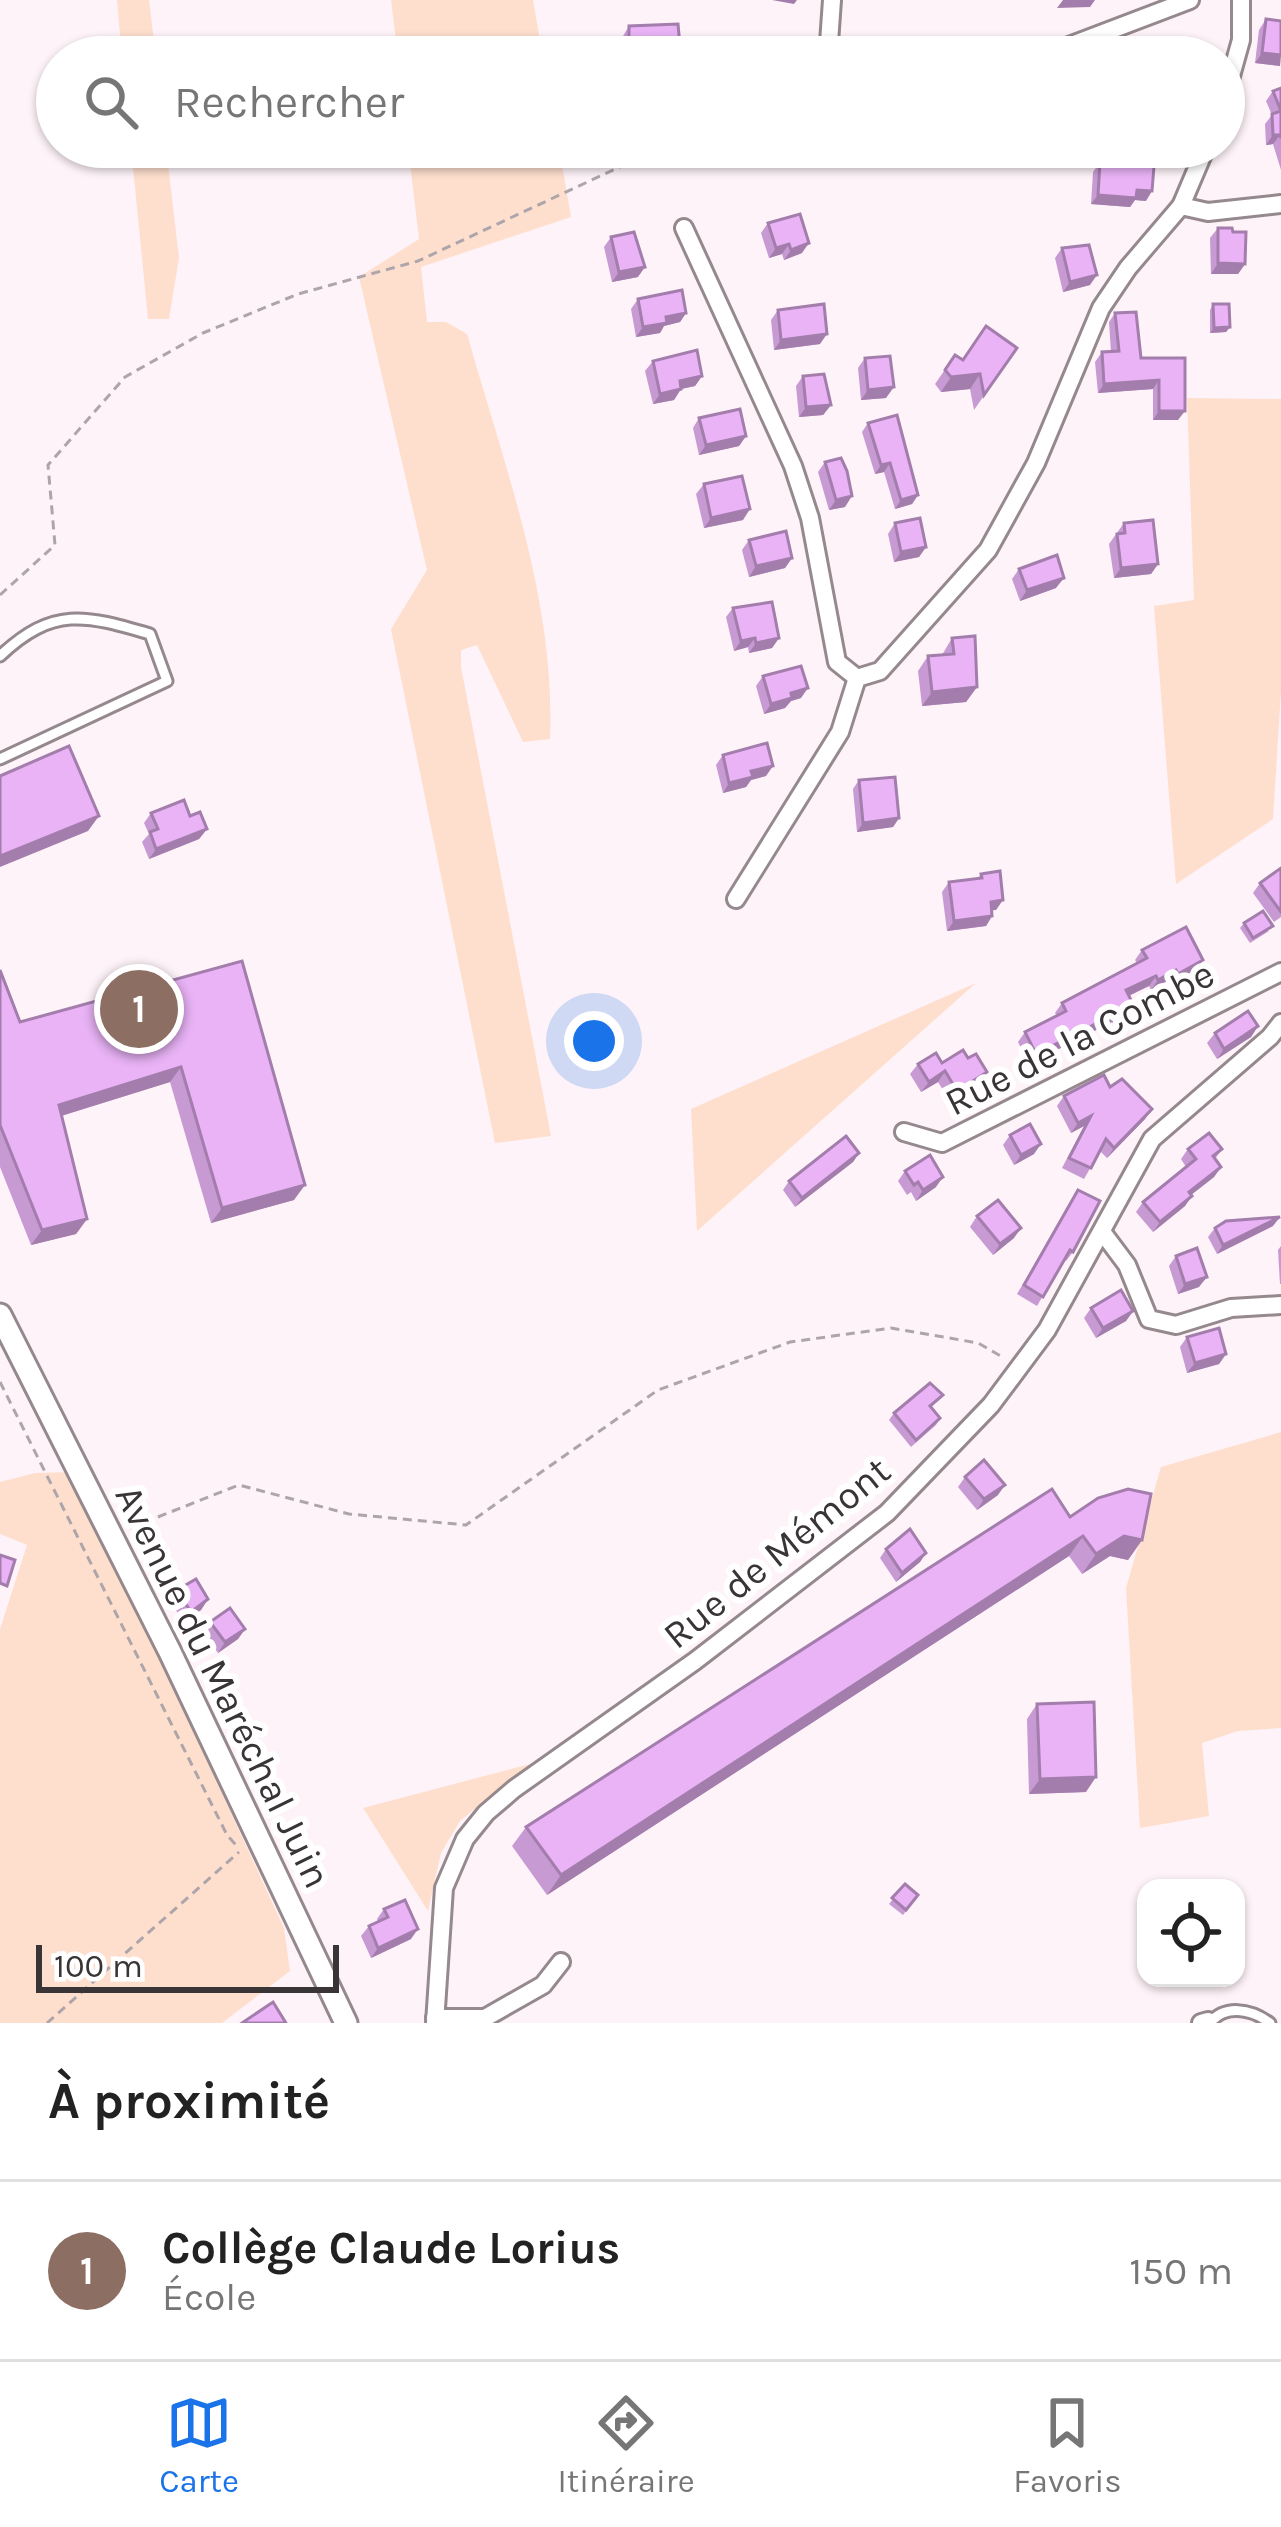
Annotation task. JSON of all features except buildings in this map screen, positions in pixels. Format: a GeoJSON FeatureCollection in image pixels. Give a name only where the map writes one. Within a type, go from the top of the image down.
{"type":"FeatureCollection","features":[{"type":"Feature","properties":{"kind":"street"},"geometry":{"type":"LineString","coordinates":[[829,36],[832,0]]}},
{"type":"Feature","properties":{"kind":"street"},"geometry":{"type":"LineString","coordinates":[[1095,36],[1190,0]]}},
{"type":"Feature","properties":{"kind":"street"},"geometry":{"type":"LineString","coordinates":[[1240,36],[1241,0]]}},
{"type":"Feature","properties":{"kind":"street"},"geometry":{"type":"LineString","coordinates":[[857,678],[880,671],[988,550],[1036,463],[1101,308],[1181,206],[1196,168]]}},
{"type":"Feature","properties":{"kind":"street"},"geometry":{"type":"LineString","coordinates":[[1181,206],[1208,212],[1281,204]]}},
{"type":"Feature","properties":{"kind":"street"},"geometry":{"type":"LineString","coordinates":[[684,228],[793,466],[810,518],[837,662],[857,678]]}},
{"type":"Feature","properties":{"kind":"street"},"geometry":{"type":"LineString","coordinates":[[736,899],[840,732],[857,678]]}},
{"type":"Feature","properties":{"kind":"street","name":"Rue de la Combe"},"geometry":{"type":"LineString","coordinates":[[904,1132],[942,1143],[1281,972]]}},
{"type":"Feature","properties":{"kind":"street","name":"Rue de Mémont"},"geometry":{"type":"LineString","coordinates":[[435,2021],[440,1911],[449,1871],[465,1839],[514,1789],[695,1661],[887,1514],[991,1405],[1046,1330],[1152,1139],[1281,1023]]}},
{"type":"Feature","properties":{"kind":"street"},"geometry":{"type":"LineString","coordinates":[[1103,1233],[1127,1265],[1149,1319],[1176,1324],[1231,1308],[1281,1305]]}},
{"type":"Feature","properties":{"kind":"street","name":"Avenue du Maréchal Juin"},"geometry":{"type":"LineString","coordinates":[[0,1315],[260,1837],[346,2023]]}},
{"type":"Feature","properties":{"kind":"street"},"geometry":{"type":"LineString","coordinates":[[435,2021],[494,2020],[543,1985],[561,1962]]}},
{"type":"Feature","properties":{"kind":"lane"},"geometry":{"type":"LineString","coordinates":[[0,656],[16,641],[58,618],[92,617],[150,634],[167,681],[0,759]]}},
{"type":"Feature","properties":{"kind":"lane"},"geometry":{"type":"LineString","coordinates":[[1206,2022],[1233,2010],[1256,2012],[1270,2023]]}},
{"type":"Feature","properties":{"kind":"path"},"geometry":{"type":"LineString","coordinates":[[0,595],[55,545],[48,465],[124,377],[203,333],[298,294],[418,261],[616,168]]}},
{"type":"Feature","properties":{"kind":"path"},"geometry":{"type":"LineString","coordinates":[[111,1535],[239,1485],[349,1514],[466,1525],[658,1390],[790,1342],[891,1328],[978,1343],[1020,1366]]}},
{"type":"Feature","properties":{"kind":"path"},"geometry":{"type":"LineString","coordinates":[[0,1382],[227,1834],[242,1850],[47,2023]]}},
{"type":"Feature","properties":{"kind":"shaded area"},"geometry":{"type":"Polygon","coordinates":[[[117,0],[149,0],[153,36],[120,36],[117,0]]]}},
{"type":"Feature","properties":{"kind":"shaded area"},"geometry":{"type":"Polygon","coordinates":[[[391,0],[533,0],[539,36],[395,36],[391,0]]]}},
{"type":"Feature","properties":{"kind":"shaded area"},"geometry":{"type":"Polygon","coordinates":[[[133,168],[168,168],[179,258],[169,319],[148,319],[133,168]]]}},
{"type":"Feature","properties":{"kind":"shaded area"},"geometry":{"type":"Polygon","coordinates":[[[411,168],[563,168],[571,217],[421,267],[427,322],[446,322],[467,334],[525,534],[550,687],[550,739],[523,742],[477,645],[461,650],[551,1136],[495,1143],[391,629],[427,570],[359,277],[419,239],[411,168]]]}},
{"type":"Feature","properties":{"kind":"shaded area"},"geometry":{"type":"Polygon","coordinates":[[[1187,398],[1281,399],[1281,691],[1273,819],[1176,884],[1154,606],[1194,600],[1187,398]]]}},
{"type":"Feature","properties":{"kind":"shaded area"},"geometry":{"type":"Polygon","coordinates":[[[976,983],[697,1231],[691,1109],[976,983]]]}},
{"type":"Feature","properties":{"kind":"shaded area"},"geometry":{"type":"Polygon","coordinates":[[[1281,1432],[1281,1728],[1238,1731],[1202,1743],[1209,1816],[1140,1828],[1126,1588],[1161,1467],[1281,1432]]]}},
{"type":"Feature","properties":{"kind":"shaded area"},"geometry":{"type":"Polygon","coordinates":[[[74,1472],[284,1928],[290,1971],[222,2023],[0,2023],[0,1629],[27,1545],[0,1534],[0,1482],[35,1473],[74,1472]]]}},
{"type":"Feature","properties":{"kind":"shaded area"},"geometry":{"type":"Polygon","coordinates":[[[530,1764],[460,1821],[441,1853],[428,1911],[363,1808],[530,1764]]]}},
{"type":"Feature","properties":{"kind":"place","name":"Collège Claude Lorius"},"geometry":{"type":"Point","coordinates":[139,1009]}}]}
